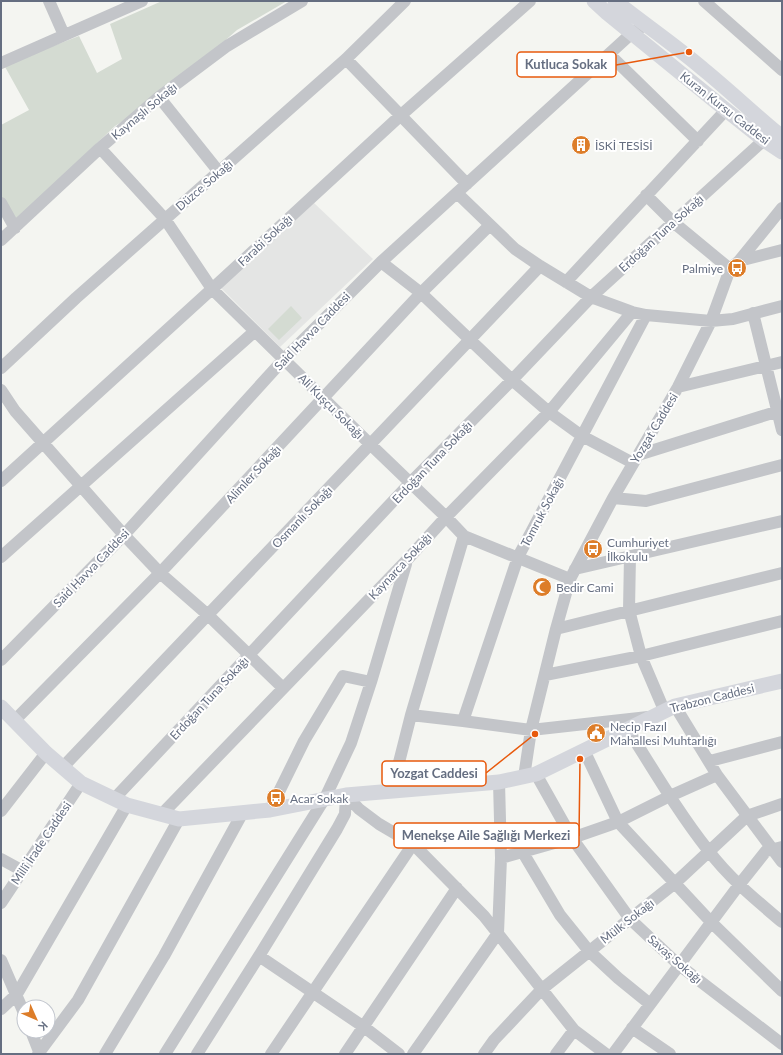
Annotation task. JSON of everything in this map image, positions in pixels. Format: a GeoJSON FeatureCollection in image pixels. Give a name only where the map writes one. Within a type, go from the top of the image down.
{"type":"FeatureCollection","features":[{"type":"Feature","properties":{"kind":"main road","name":"Kuran Kursu Caddesi"},"geometry":{"type":"LineString","coordinates":[[594,1],[726,110],[782,152]]}},
{"type":"Feature","properties":{"kind":"main road","name":"Kuran Kursu Caddesi"},"geometry":{"type":"LineString","coordinates":[[616,1],[645,25],[703,68],[758,118],[782,137]]}},
{"type":"Feature","properties":{"kind":"main road","name":"Trabzon Caddesi"},"geometry":{"type":"LineString","coordinates":[[1,708],[46,753],[82,783],[120,802],[179,819],[270,810],[346,795],[499,782],[530,776],[663,711],[782,681]]}},
{"type":"Feature","properties":{"kind":"street"},"geometry":{"type":"LineString","coordinates":[[49,1],[64,35]]}},
{"type":"Feature","properties":{"kind":"street"},"geometry":{"type":"LineString","coordinates":[[1,62],[142,1]]}},
{"type":"Feature","properties":{"kind":"street","name":"Kaynaşlı Sokağı"},"geometry":{"type":"LineString","coordinates":[[1,240],[100,148],[159,97],[227,46],[302,1]]}},
{"type":"Feature","properties":{"kind":"street","name":"Düzce Sokağı"},"geometry":{"type":"LineString","coordinates":[[1,368],[76,298],[346,59],[405,1]]}},
{"type":"Feature","properties":{"kind":"street","name":"Farabi Sokağı"},"geometry":{"type":"LineString","coordinates":[[1,481],[400,116],[530,1]]}},
{"type":"Feature","properties":{"kind":"street"},"geometry":{"type":"LineString","coordinates":[[704,1],[782,70]]}},
{"type":"Feature","properties":{"kind":"street","name":"Said Havva Caddesi"},"geometry":{"type":"LineString","coordinates":[[1,660],[124,535],[284,359],[380,262],[610,55],[632,33],[645,25]]}},
{"type":"Feature","properties":{"kind":"street"},"geometry":{"type":"LineString","coordinates":[[610,55],[698,141]]}},
{"type":"Feature","properties":{"kind":"street"},"geometry":{"type":"LineString","coordinates":[[346,59],[467,184]]}},
{"type":"Feature","properties":{"kind":"street"},"geometry":{"type":"LineString","coordinates":[[159,97],[219,172]]}},
{"type":"Feature","properties":{"kind":"street"},"geometry":{"type":"LineString","coordinates":[[566,282],[726,110]]}},
{"type":"Feature","properties":{"kind":"street","name":"Erdoğan Tuna Sokağı"},"geometry":{"type":"LineString","coordinates":[[1,1009],[17,994],[120,802],[249,655],[411,482],[512,380],[591,297],[764,140]]}},
{"type":"Feature","properties":{"kind":"street","name":"Ali Kuşçu Sokağı"},"geometry":{"type":"LineString","coordinates":[[100,148],[165,219],[212,289],[371,445],[446,516],[464,536],[518,557],[573,574]]}},
{"type":"Feature","properties":{"kind":"street"},"geometry":{"type":"LineString","coordinates":[[457,192],[515,249],[591,297],[632,312],[646,315],[711,321],[733,319],[782,306]]}},
{"type":"Feature","properties":{"kind":"street"},"geometry":{"type":"LineString","coordinates":[[646,196],[673,222],[735,265],[782,250]]}},
{"type":"Feature","properties":{"kind":"street"},"geometry":{"type":"LineString","coordinates":[[1,203],[15,228]]}},
{"type":"Feature","properties":{"kind":"street","name":"Yozgat Caddesi"},"geometry":{"type":"LineString","coordinates":[[530,776],[532,730],[556,629],[573,574],[613,498],[678,387],[711,321],[735,265],[782,208]]}},
{"type":"Feature","properties":{"kind":"street","name":"Alimler Sokağı"},"geometry":{"type":"LineString","coordinates":[[14,721],[160,573],[421,293],[490,225]]}},
{"type":"Feature","properties":{"kind":"street"},"geometry":{"type":"LineString","coordinates":[[380,262],[421,293],[512,380],[549,412],[582,436],[635,459],[780,411]]}},
{"type":"Feature","properties":{"kind":"street","name":"Osmanlı Sokağı"},"geometry":{"type":"LineString","coordinates":[[64,767],[540,266]]}},
{"type":"Feature","properties":{"kind":"street","name":"Kaynarca Sokağı"},"geometry":{"type":"LineString","coordinates":[[161,815],[407,560],[446,516],[549,412],[632,312]]}},
{"type":"Feature","properties":{"kind":"street"},"geometry":{"type":"LineString","coordinates":[[753,313],[766,366],[780,411],[782,430]]}},
{"type":"Feature","properties":{"kind":"street","name":"Tomruk Sokağı"},"geometry":{"type":"LineString","coordinates":[[463,721],[518,557],[646,315]]}},
{"type":"Feature","properties":{"kind":"street"},"geometry":{"type":"LineString","coordinates":[[1,557],[255,331]]}},
{"type":"Feature","properties":{"kind":"street"},"geometry":{"type":"LineString","coordinates":[[678,387],[782,362]]}},
{"type":"Feature","properties":{"kind":"street"},"geometry":{"type":"LineString","coordinates":[[1,390],[16,411],[43,443],[124,535],[160,573],[208,615],[283,688]]}},
{"type":"Feature","properties":{"kind":"street"},"geometry":{"type":"LineString","coordinates":[[613,498],[646,501],[782,465]]}},
{"type":"Feature","properties":{"kind":"street"},"geometry":{"type":"LineString","coordinates":[[573,574],[630,556],[782,521]]}},
{"type":"Feature","properties":{"kind":"street"},"geometry":{"type":"LineString","coordinates":[[392,790],[411,716],[464,536]]}},
{"type":"Feature","properties":{"kind":"street"},"geometry":{"type":"LineString","coordinates":[[630,556],[629,610],[641,656],[663,711],[710,761],[717,775],[747,816],[777,848],[782,862]]}},
{"type":"Feature","properties":{"kind":"street"},"geometry":{"type":"LineString","coordinates":[[165,1054],[325,798],[351,743],[371,682],[407,560]]}},
{"type":"Feature","properties":{"kind":"street"},"geometry":{"type":"LineString","coordinates":[[556,629],[782,573]]}},
{"type":"Feature","properties":{"kind":"street"},"geometry":{"type":"LineString","coordinates":[[545,675],[641,656],[782,621]]}},
{"type":"Feature","properties":{"kind":"street"},"geometry":{"type":"LineString","coordinates":[[270,810],[304,741],[344,676],[371,682]]}},
{"type":"Feature","properties":{"kind":"street"},"geometry":{"type":"LineString","coordinates":[[411,716],[532,730],[663,711]]}},
{"type":"Feature","properties":{"kind":"street"},"geometry":{"type":"LineString","coordinates":[[627,728],[670,796],[708,851],[739,885],[782,922]]}},
{"type":"Feature","properties":{"kind":"street"},"geometry":{"type":"LineString","coordinates":[[710,761],[782,742]]}},
{"type":"Feature","properties":{"kind":"street"},"geometry":{"type":"LineString","coordinates":[[584,750],[618,822],[711,922],[782,991]]}},
{"type":"Feature","properties":{"kind":"street"},"geometry":{"type":"LineString","coordinates":[[1,811],[46,753]]}},
{"type":"Feature","properties":{"kind":"street"},"geometry":{"type":"LineString","coordinates":[[501,858],[572,838],[618,822],[717,775]]}},
{"type":"Feature","properties":{"kind":"street","name":"Savaş Sokağı"},"geometry":{"type":"LineString","coordinates":[[530,776],[630,919],[679,965],[782,1044]]}},
{"type":"Feature","properties":{"kind":"street"},"geometry":{"type":"LineString","coordinates":[[413,1054],[498,933],[501,858],[499,782]]}},
{"type":"Feature","properties":{"kind":"street","name":"Millî İrade Caddesi"},"geometry":{"type":"LineString","coordinates":[[1,903],[82,783]]}},
{"type":"Feature","properties":{"kind":"street"},"geometry":{"type":"LineString","coordinates":[[346,795],[359,810],[413,844],[484,916],[574,1030],[606,1054]]}},
{"type":"Feature","properties":{"kind":"street"},"geometry":{"type":"LineString","coordinates":[[197,1054],[259,956],[345,814],[346,795]]}},
{"type":"Feature","properties":{"kind":"street","name":"Mülk Sokağı"},"geometry":{"type":"LineString","coordinates":[[484,1054],[494,1040],[542,989],[674,883],[747,816],[782,804]]}},
{"type":"Feature","properties":{"kind":"street"},"geometry":{"type":"LineString","coordinates":[[105,1054],[164,956],[243,812]]}},
{"type":"Feature","properties":{"kind":"street"},"geometry":{"type":"LineString","coordinates":[[39,1053],[78,1000],[179,819]]}},
{"type":"Feature","properties":{"kind":"street"},"geometry":{"type":"LineString","coordinates":[[413,844],[500,839]]}},
{"type":"Feature","properties":{"kind":"street"},"geometry":{"type":"LineString","coordinates":[[271,1054],[413,844]]}},
{"type":"Feature","properties":{"kind":"street"},"geometry":{"type":"LineString","coordinates":[[613,1054],[766,851],[777,848]]}},
{"type":"Feature","properties":{"kind":"street"},"geometry":{"type":"LineString","coordinates":[[522,851],[560,915],[589,951],[618,978],[650,1004]]}},
{"type":"Feature","properties":{"kind":"street"},"geometry":{"type":"LineString","coordinates":[[1,859],[23,871]]}},
{"type":"Feature","properties":{"kind":"street"},"geometry":{"type":"LineString","coordinates":[[345,1054],[457,888]]}},
{"type":"Feature","properties":{"kind":"street"},"geometry":{"type":"LineString","coordinates":[[259,956],[364,1026],[399,1054]]}},
{"type":"Feature","properties":{"kind":"street"},"geometry":{"type":"LineString","coordinates":[[1,960],[19,999]]}},
{"type":"Feature","properties":{"kind":"street"},"geometry":{"type":"LineString","coordinates":[[632,1028],[670,1054]]}},
{"type":"Feature","properties":{"kind":"street"},"geometry":{"type":"LineString","coordinates":[[556,1054],[574,1030]]}},
{"type":"Feature","properties":{"kind":"street"},"geometry":{"type":"LineString","coordinates":[[34,1039],[39,1053]]}},
{"type":"Feature","properties":{"kind":"shaded area"},"geometry":{"type":"Polygon","coordinates":[[[162,1],[287,1],[237,30],[161,97],[115,126],[17,219],[1,200],[1,125],[29,110],[4,65],[79,36],[97,73],[122,59],[110,24],[162,1]]]}},
{"type":"Feature","properties":{"kind":"shaded area"},"geometry":{"type":"Polygon","coordinates":[[[314,203],[373,259],[280,347],[221,288],[314,203]]]}},
{"type":"Feature","properties":{"kind":"shaded area"},"geometry":{"type":"Polygon","coordinates":[[[291,306],[302,318],[279,340],[268,329],[291,306]]]}},
{"type":"Feature","properties":{"kind":"place","name":"Kutluca Sokak"},"geometry":{"type":"Point","coordinates":[689,52]}},
{"type":"Feature","properties":{"kind":"place","name":"İSKİ TESİSİ"},"geometry":{"type":"Point","coordinates":[581,145]}},
{"type":"Feature","properties":{"kind":"place","name":"Palmiye"},"geometry":{"type":"Point","coordinates":[737,268]}},
{"type":"Feature","properties":{"kind":"place","name":"Cumhuriyet İlkokulu"},"geometry":{"type":"Point","coordinates":[593,549]}},
{"type":"Feature","properties":{"kind":"place","name":"Bedir Cami"},"geometry":{"type":"Point","coordinates":[542,587]}},
{"type":"Feature","properties":{"kind":"place","name":"Necip Fazıl Mahallesi Muhtarlığı"},"geometry":{"type":"Point","coordinates":[596,733]}},
{"type":"Feature","properties":{"kind":"place","name":"Yozgat Caddesi"},"geometry":{"type":"Point","coordinates":[535,734]}},
{"type":"Feature","properties":{"kind":"place","name":"Menekşe Aile Sağlığı Merkezi"},"geometry":{"type":"Point","coordinates":[580,759]}},
{"type":"Feature","properties":{"kind":"place","name":"Acar Sokak"},"geometry":{"type":"Point","coordinates":[276,798]}}]}
